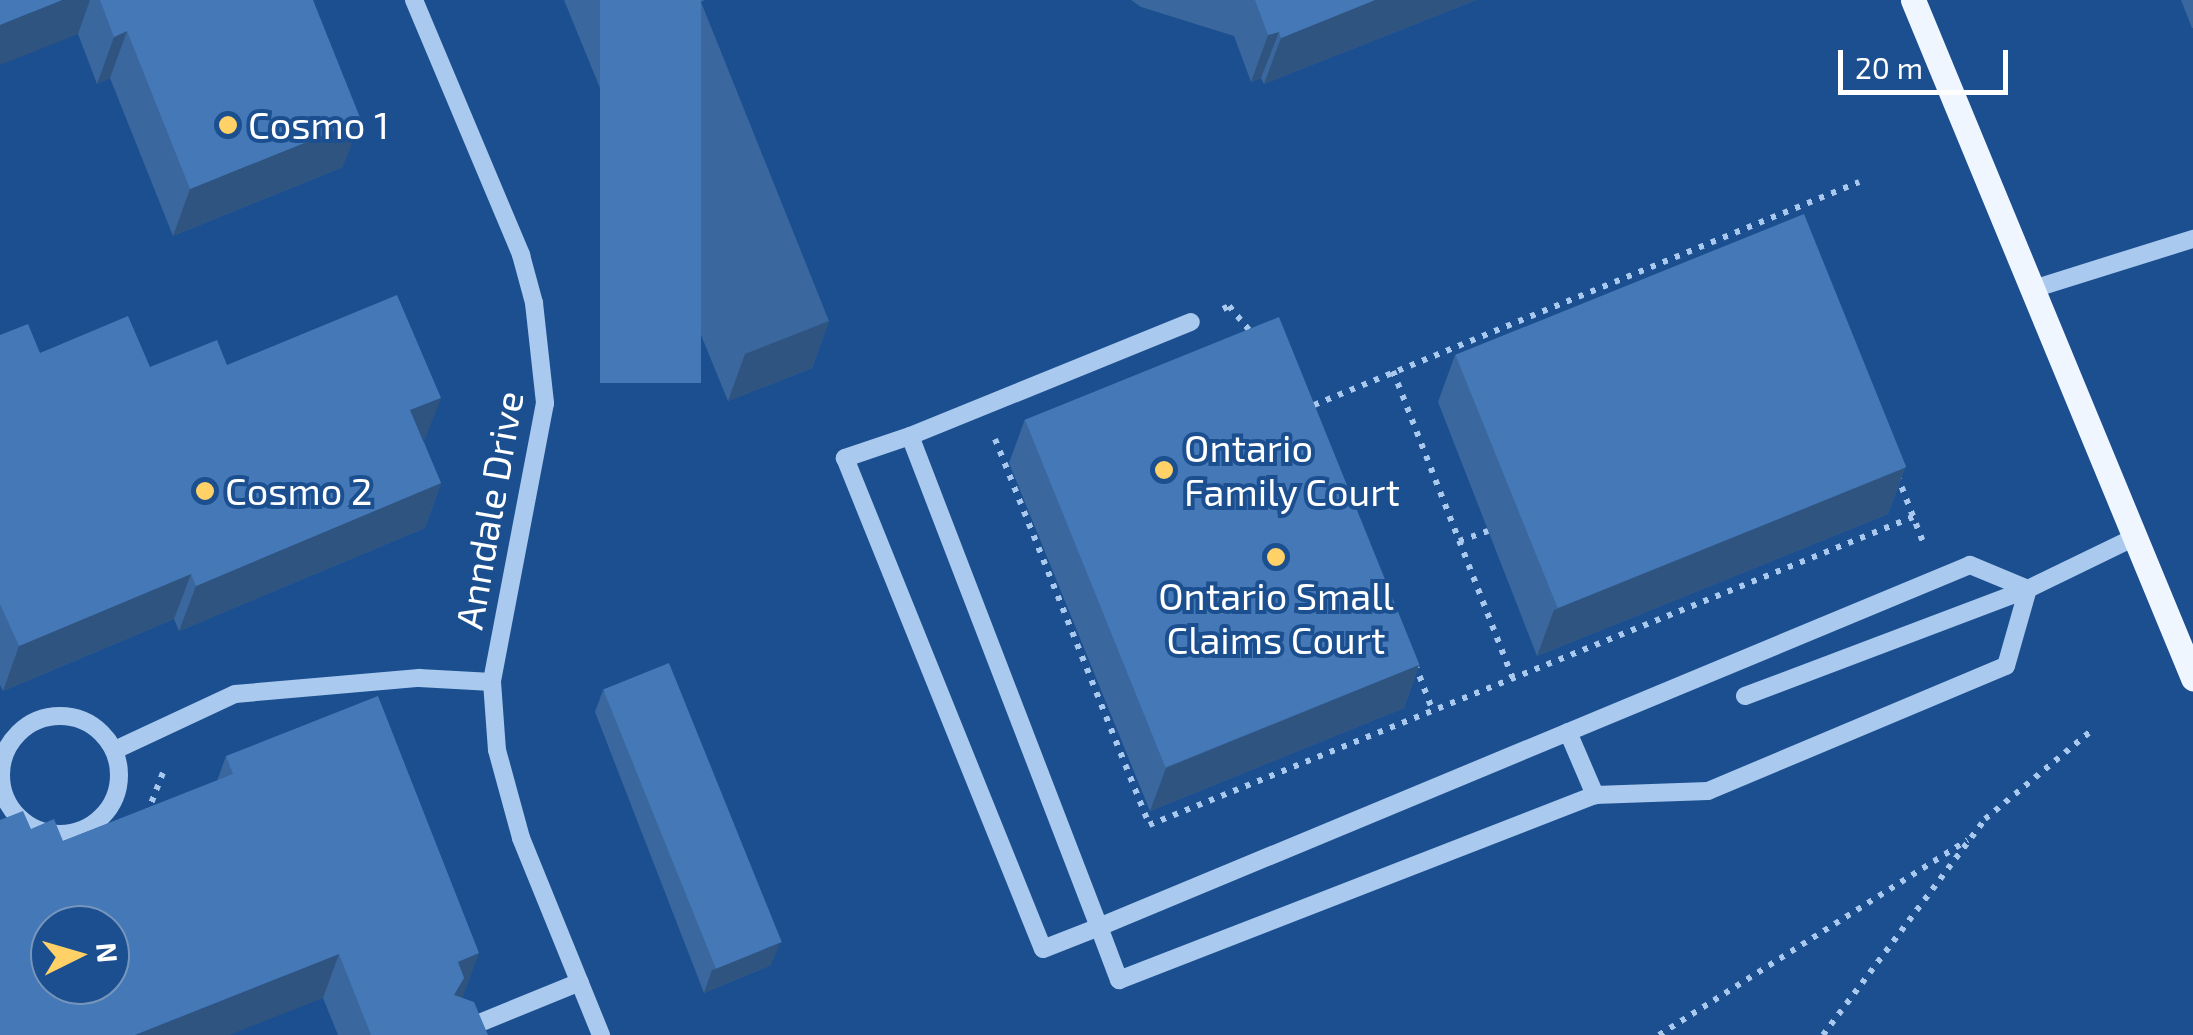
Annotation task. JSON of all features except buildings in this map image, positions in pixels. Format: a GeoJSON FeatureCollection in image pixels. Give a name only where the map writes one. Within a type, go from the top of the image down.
{"type":"FeatureCollection","features":[{"type":"Feature","properties":{"kind":"main road"},"geometry":{"type":"LineString","coordinates":[[1914,0],[2193,678]]}},
{"type":"Feature","properties":{"kind":"street","name":"Anndale Drive"},"geometry":{"type":"LineString","coordinates":[[414,0],[521,254],[542,354],[539,454],[492,682],[505,794],[601,1035]]}},
{"type":"Feature","properties":{"kind":"street"},"geometry":{"type":"LineString","coordinates":[[2033,289],[2193,239]]}},
{"type":"Feature","properties":{"kind":"street"},"geometry":{"type":"LineString","coordinates":[[1191,322],[984,410],[844,458],[1043,948],[1970,564],[2028,589]]}},
{"type":"Feature","properties":{"kind":"street"},"geometry":{"type":"LineString","coordinates":[[910,436],[1120,980],[1595,795],[1708,791],[2006,666],[2028,589]]}},
{"type":"Feature","properties":{"kind":"street"},"geometry":{"type":"LineString","coordinates":[[1745,696],[2028,589],[2136,537]]}},
{"type":"Feature","properties":{"kind":"street"},"geometry":{"type":"LineString","coordinates":[[115,750],[235,694],[420,678],[492,682]]}},
{"type":"Feature","properties":{"kind":"street"},"geometry":{"type":"LineString","coordinates":[[82,719],[115,750],[116,796],[85,830],[38,831],[6,800],[4,754],[36,720],[82,719]]}},
{"type":"Feature","properties":{"kind":"street"},"geometry":{"type":"LineString","coordinates":[[1568,732],[1595,795]]}},
{"type":"Feature","properties":{"kind":"street"},"geometry":{"type":"LineString","coordinates":[[450,1035],[580,982]]}},
{"type":"Feature","properties":{"kind":"path"},"geometry":{"type":"LineString","coordinates":[[1314,405],[1593,287],[1859,182]]}},
{"type":"Feature","properties":{"kind":"path"},"geometry":{"type":"LineString","coordinates":[[1794,208],[1801,226]]}},
{"type":"Feature","properties":{"kind":"path"},"geometry":{"type":"LineString","coordinates":[[1593,287],[1600,302]]}},
{"type":"Feature","properties":{"kind":"path"},"geometry":{"type":"LineString","coordinates":[[1191,322],[1229,306],[1266,348]]}},
{"type":"Feature","properties":{"kind":"path"},"geometry":{"type":"LineString","coordinates":[[1393,371],[1512,678]]}},
{"type":"Feature","properties":{"kind":"path"},"geometry":{"type":"LineString","coordinates":[[1302,391],[1314,405],[1321,423]]}},
{"type":"Feature","properties":{"kind":"path"},"geometry":{"type":"LineString","coordinates":[[984,410],[1148,824],[1913,517]]}},
{"type":"Feature","properties":{"kind":"path"},"geometry":{"type":"LineString","coordinates":[[1895,469],[1937,578]]}},
{"type":"Feature","properties":{"kind":"path"},"geometry":{"type":"LineString","coordinates":[[1459,541],[1488,531]]}},
{"type":"Feature","properties":{"kind":"path"},"geometry":{"type":"LineString","coordinates":[[1412,656],[1432,709]]}},
{"type":"Feature","properties":{"kind":"path"},"geometry":{"type":"LineString","coordinates":[[1660,1035],[1972,836],[2091,731]]}},
{"type":"Feature","properties":{"kind":"path"},"geometry":{"type":"LineString","coordinates":[[136,831],[174,758]]}},
{"type":"Feature","properties":{"kind":"path"},"geometry":{"type":"LineString","coordinates":[[1823,1035],[1972,836]]}},
{"type":"Feature","properties":{"kind":"place","name":"Cosmo 1"},"geometry":{"type":"Point","coordinates":[228,125]}},
{"type":"Feature","properties":{"kind":"place","name":"Ontario Family Court"},"geometry":{"type":"Point","coordinates":[1164,470]}},
{"type":"Feature","properties":{"kind":"place","name":"Cosmo 2"},"geometry":{"type":"Point","coordinates":[205,491]}},
{"type":"Feature","properties":{"kind":"place","name":"Ontario Small Claims Court"},"geometry":{"type":"Point","coordinates":[1276,557]}}]}
